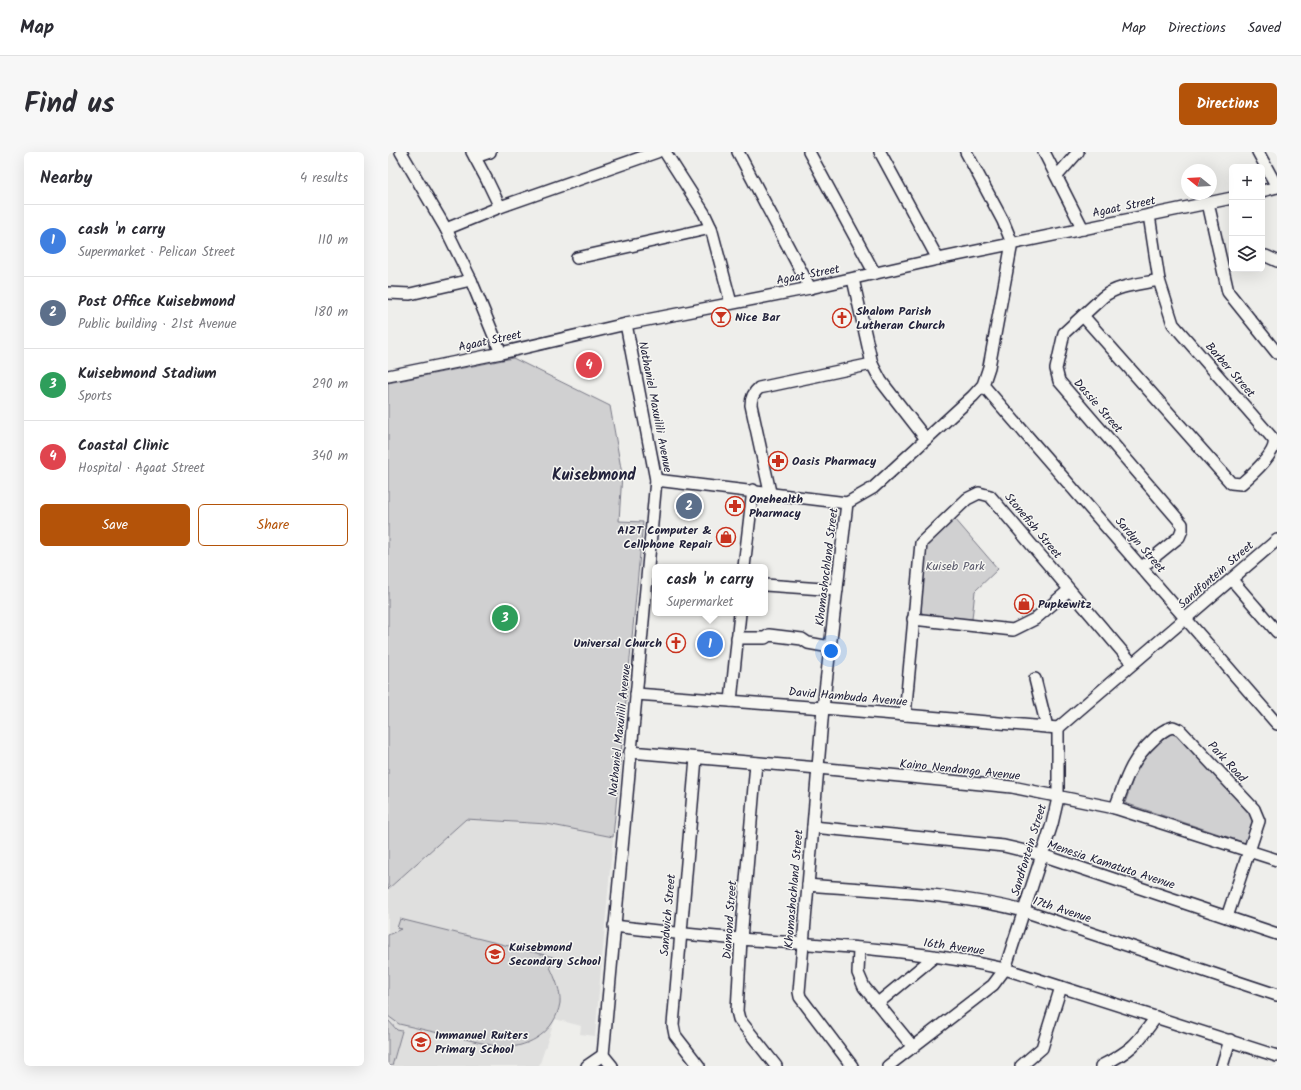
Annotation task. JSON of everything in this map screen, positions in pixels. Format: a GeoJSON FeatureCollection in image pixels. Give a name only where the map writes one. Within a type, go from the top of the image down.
{"type":"FeatureCollection","features":[{"type":"Feature","properties":{"kind":"street"},"geometry":{"type":"LineString","coordinates":[[401,152],[446,229],[471,280],[501,353]]}},
{"type":"Feature","properties":{"kind":"street"},"geometry":{"type":"LineString","coordinates":[[490,152],[473,155],[500,207]]}},
{"type":"Feature","properties":{"kind":"street"},"geometry":{"type":"LineString","coordinates":[[446,229],[500,207],[658,152]]}},
{"type":"Feature","properties":{"kind":"street"},"geometry":{"type":"LineString","coordinates":[[665,152],[704,213],[711,228],[731,303]]}},
{"type":"Feature","properties":{"kind":"street"},"geometry":{"type":"LineString","coordinates":[[738,152],[810,288]]}},
{"type":"Feature","properties":{"kind":"street"},"geometry":{"type":"LineString","coordinates":[[809,152],[874,272]]}},
{"type":"Feature","properties":{"kind":"street"},"geometry":{"type":"LineString","coordinates":[[880,152],[938,259]]}},
{"type":"Feature","properties":{"kind":"street"},"geometry":{"type":"LineString","coordinates":[[966,152],[1003,221],[1012,243]]}},
{"type":"Feature","properties":{"kind":"street"},"geometry":{"type":"LineString","coordinates":[[1044,152],[1083,229]]}},
{"type":"Feature","properties":{"kind":"street"},"geometry":{"type":"LineString","coordinates":[[1057,176],[1078,152]]}},
{"type":"Feature","properties":{"kind":"street"},"geometry":{"type":"LineString","coordinates":[[1258,152],[1277,187],[1265,190]]}},
{"type":"Feature","properties":{"kind":"street","name":"Agaat Street"},"geometry":{"type":"LineString","coordinates":[[388,376],[501,353],[626,324],[810,288],[853,279],[874,272],[1229,199]]}},
{"type":"Feature","properties":{"kind":"street"},"geometry":{"type":"LineString","coordinates":[[1208,203],[1227,264],[1224,279],[1231,297],[1277,353]]}},
{"type":"Feature","properties":{"kind":"street","name":"Barber Street"},"geometry":{"type":"LineString","coordinates":[[1082,316],[1229,481],[1234,484],[1241,484],[1274,454],[1276,451],[1276,443],[1176,329],[1170,318],[1159,280],[1149,215]]}},
{"type":"Feature","properties":{"kind":"street"},"geometry":{"type":"LineString","coordinates":[[577,258],[711,228]]}},
{"type":"Feature","properties":{"kind":"street","name":"Khomashochland Street"},"geometry":{"type":"LineString","coordinates":[[852,1066],[800,997],[799,987],[823,708],[847,503],[873,488],[973,396],[983,384],[993,345],[1012,243]]}},
{"type":"Feature","properties":{"kind":"street"},"geometry":{"type":"LineString","coordinates":[[1265,256],[1277,260]]}},
{"type":"Feature","properties":{"kind":"street"},"geometry":{"type":"LineString","coordinates":[[853,279],[872,364],[881,381],[926,439]]}},
{"type":"Feature","properties":{"kind":"street"},"geometry":{"type":"LineString","coordinates":[[388,292],[410,294],[471,280]]}},
{"type":"Feature","properties":{"kind":"street","name":"Dassie Street"},"geometry":{"type":"LineString","coordinates":[[1142,567],[1179,537],[1182,530],[1182,524],[1059,381],[1056,369],[1064,334],[1110,291],[1159,280]]}},
{"type":"Feature","properties":{"kind":"street","name":"Nathaniel Maxuilili Avenue"},"geometry":{"type":"LineString","coordinates":[[603,1055],[656,480],[626,324]]}},
{"type":"Feature","properties":{"kind":"street"},"geometry":{"type":"LineString","coordinates":[[770,492],[752,406],[752,396],[755,391],[759,388],[872,364]]}},
{"type":"Feature","properties":{"kind":"street","name":"Sardyn Street"},"geometry":{"type":"LineString","coordinates":[[983,384],[1187,618],[1277,724]]}},
{"type":"Feature","properties":{"kind":"street"},"geometry":{"type":"LineString","coordinates":[[656,480],[770,492],[847,503]]}},
{"type":"Feature","properties":{"kind":"street"},"geometry":{"type":"LineString","coordinates":[[744,564],[753,490]]}},
{"type":"Feature","properties":{"kind":"street","name":"Stonefish Street"},"geometry":{"type":"LineString","coordinates":[[905,715],[921,543],[967,499],[979,493],[990,496],[1132,663]]}},
{"type":"Feature","properties":{"kind":"street","name":"Sandfontein Street"},"geometry":{"type":"LineString","coordinates":[[888,1066],[993,985],[1005,969],[1042,855],[1058,798],[1052,728],[1187,618],[1277,540]]}},
{"type":"Feature","properties":{"kind":"street"},"geometry":{"type":"LineString","coordinates":[[1232,580],[1277,632]]}},
{"type":"Feature","properties":{"kind":"street"},"geometry":{"type":"LineString","coordinates":[[768,585],[837,590]]}},
{"type":"Feature","properties":{"kind":"street"},"geometry":{"type":"LineString","coordinates":[[913,619],[1013,630],[1035,619],[1069,590]]}},
{"type":"Feature","properties":{"kind":"street"},"geometry":{"type":"LineString","coordinates":[[731,701],[740,616]]}},
{"type":"Feature","properties":{"kind":"street"},"geometry":{"type":"LineString","coordinates":[[737,638],[765,638],[769,635],[802,638],[808,643],[830,647]]}},
{"type":"Feature","properties":{"kind":"street"},"geometry":{"type":"LineString","coordinates":[[1034,679],[1052,728]]}},
{"type":"Feature","properties":{"kind":"street","name":"David Hambuda Avenue"},"geometry":{"type":"LineString","coordinates":[[636,694],[823,708],[1052,728]]}},
{"type":"Feature","properties":{"kind":"street","name":"Park Road"},"geometry":{"type":"LineString","coordinates":[[1115,808],[1132,763],[1140,752],[1165,728],[1173,726],[1180,730],[1254,809],[1259,821],[1227,917]]}},
{"type":"Feature","properties":{"kind":"street","name":"Kaino Nendongo Avenue"},"geometry":{"type":"LineString","coordinates":[[630,752],[992,785],[1115,808],[1277,860]]}},
{"type":"Feature","properties":{"kind":"street","name":"Sandwich Street"},"geometry":{"type":"LineString","coordinates":[[696,758],[679,933],[673,1031],[699,1066]]}},
{"type":"Feature","properties":{"kind":"street","name":"Diamond Street"},"geometry":{"type":"LineString","coordinates":[[756,763],[741,939],[737,1015],[776,1066]]}},
{"type":"Feature","properties":{"kind":"street","name":"Menesia Kamatuto Avenue"},"geometry":{"type":"LineString","coordinates":[[813,827],[1004,846],[1042,855],[1277,934]]}},
{"type":"Feature","properties":{"kind":"street","name":"17th Avenue"},"geometry":{"type":"LineString","coordinates":[[808,885],[997,904],[1024,911],[1277,995]]}},
{"type":"Feature","properties":{"kind":"street","name":"16th Avenue"},"geometry":{"type":"LineString","coordinates":[[614,926],[741,939],[803,943],[975,962],[1005,969],[1277,1056]]}},
{"type":"Feature","properties":{"kind":"street"},"geometry":{"type":"LineString","coordinates":[[860,949],[858,973],[864,987],[913,1046]]}},
{"type":"Feature","properties":{"kind":"street"},"geometry":{"type":"LineString","coordinates":[[878,1003],[934,957]]}},
{"type":"Feature","properties":{"kind":"street"},"geometry":{"type":"LineString","coordinates":[[1021,1066],[1042,1048],[1061,987]]}},
{"type":"Feature","properties":{"kind":"street"},"geometry":{"type":"LineString","coordinates":[[1101,1066],[1118,1058],[1138,1042],[1156,1017]]}},
{"type":"Feature","properties":{"kind":"street"},"geometry":{"type":"LineString","coordinates":[[1222,1066],[1230,1040]]}},
{"type":"Feature","properties":{"kind":"street"},"geometry":{"type":"LineString","coordinates":[[587,1066],[603,1055],[612,1066]]}},
{"type":"Feature","properties":{"kind":"shaded area","name":"Kuisebmond Secondary School"},"geometry":{"type":"Polygon","coordinates":[[[466,819],[547,824],[613,837],[595,1036],[580,1034],[581,1026],[555,1019],[539,1066],[392,1066],[402,1032],[397,1030],[388,1020],[388,889],[466,819]]]}},
{"type":"Feature","properties":{"kind":"green space"},"geometry":{"type":"Polygon","coordinates":[[[513,358],[610,406],[622,474],[619,521],[643,522],[613,837],[547,824],[466,819],[388,889],[388,383],[513,358]]]}},
{"type":"Feature","properties":{"kind":"green space","name":"Kuiseb Park"},"geometry":{"type":"Polygon","coordinates":[[[955,519],[998,569],[975,591],[972,619],[924,616],[919,607],[925,547],[955,519]]]}},
{"type":"Feature","properties":{"kind":"green space"},"geometry":{"type":"Polygon","coordinates":[[[1175,731],[1253,818],[1246,843],[1125,803],[1141,756],[1175,731]]]}},
{"type":"Feature","properties":{"kind":"green space"},"geometry":{"type":"Polygon","coordinates":[[[400,919],[553,957],[550,967],[560,994],[560,1003],[553,1022],[540,1036],[532,1041],[514,1047],[504,1048],[399,1024],[388,1016],[388,935],[401,929],[397,928],[400,919]]]}},
{"type":"Feature","properties":{"kind":"green space"},"geometry":{"type":"Polygon","coordinates":[[[388,1020],[397,1030],[402,1031],[392,1066],[388,1066],[388,1020]]]}},
{"type":"Feature","properties":{"kind":"place","name":"Nice Bar"},"geometry":{"type":"Point","coordinates":[721,317]}},
{"type":"Feature","properties":{"kind":"place","name":"Shalom Parish Lutheran Church"},"geometry":{"type":"Point","coordinates":[842,318]}},
{"type":"Feature","properties":{"kind":"place","name":"Coastal Clinic"},"geometry":{"type":"Point","coordinates":[589,365]}},
{"type":"Feature","properties":{"kind":"place","name":"Oasis Pharmacy"},"geometry":{"type":"Point","coordinates":[778,461]}},
{"type":"Feature","properties":{"kind":"place","name":"Post Office Kuisebmond"},"geometry":{"type":"Point","coordinates":[689,506]}},
{"type":"Feature","properties":{"kind":"place","name":"Onehealth Pharmacy"},"geometry":{"type":"Point","coordinates":[735,506]}},
{"type":"Feature","properties":{"kind":"place","name":"AIZT Computer & Cellphone Repair"},"geometry":{"type":"Point","coordinates":[726,537]}},
{"type":"Feature","properties":{"kind":"place","name":"Pupkewitz"},"geometry":{"type":"Point","coordinates":[1024,604]}},
{"type":"Feature","properties":{"kind":"place","name":"Kuisebmond Stadium"},"geometry":{"type":"Point","coordinates":[505,618]}},
{"type":"Feature","properties":{"kind":"place","name":"Universal Church"},"geometry":{"type":"Point","coordinates":[676,643]}},
{"type":"Feature","properties":{"kind":"place","name":"cash 'n carry"},"geometry":{"type":"Point","coordinates":[710,644]}},
{"type":"Feature","properties":{"kind":"place","name":"Kuisebmond Secondary School"},"geometry":{"type":"Point","coordinates":[495,954]}},
{"type":"Feature","properties":{"kind":"place","name":"Immanuel Ruiters Primary School"},"geometry":{"type":"Point","coordinates":[421,1042]}},
{"type":"Feature","properties":{"kind":"district","name":"Kuisebmond"},"geometry":{"type":"Point","coordinates":[594,475]}}]}
